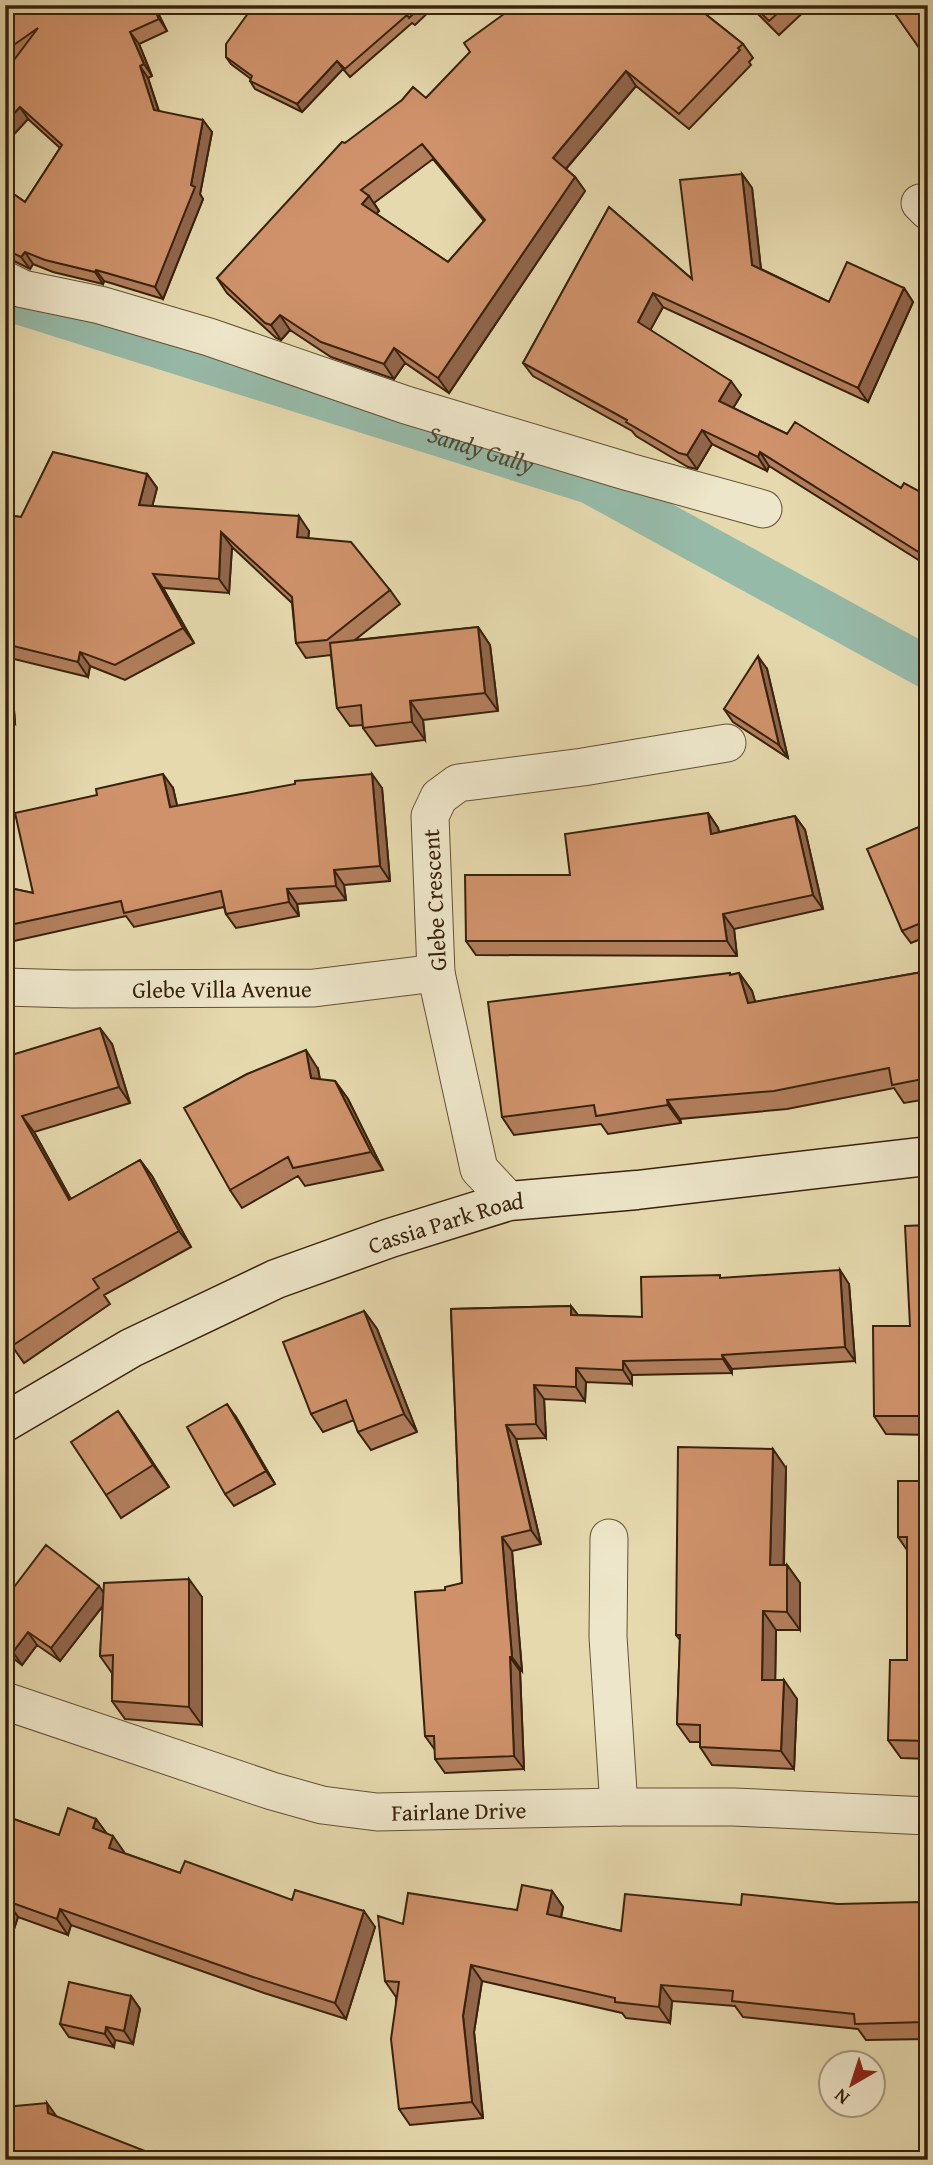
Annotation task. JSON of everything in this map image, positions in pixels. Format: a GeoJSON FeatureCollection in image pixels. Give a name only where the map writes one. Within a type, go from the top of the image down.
{"type":"FeatureCollection","features":[{"type":"Feature","properties":{"kind":"main road","name":"Cassia Park Road"},"geometry":{"type":"LineString","coordinates":[[5,1422],[131,1348],[276,1279],[390,1238],[509,1201],[637,1190],[928,1156]]}},
{"type":"Feature","properties":{"kind":"street"},"geometry":{"type":"LineString","coordinates":[[5,280],[23,289],[100,305],[197,334],[406,405],[763,509]]}},
{"type":"Feature","properties":{"kind":"street","name":"Glebe Crescent"},"geometry":{"type":"LineString","coordinates":[[509,1201],[479,1169],[436,973],[430,816],[439,797],[458,783],[583,767],[727,743]]}},
{"type":"Feature","properties":{"kind":"street","name":"Glebe Villa Avenue"},"geometry":{"type":"LineString","coordinates":[[5,987],[314,988],[436,973]]}},
{"type":"Feature","properties":{"kind":"street"},"geometry":{"type":"LineString","coordinates":[[609,1538],[608,1637],[619,1807]]}},
{"type":"Feature","properties":{"kind":"street","name":"Fairlane Drive"},"geometry":{"type":"LineString","coordinates":[[5,1701],[272,1791],[322,1805],[377,1812],[734,1807],[928,1816]]}},
{"type":"Feature","properties":{"kind":"building"},"geometry":{"type":"Polygon","coordinates":[[[21,5],[152,5],[159,19],[130,32],[144,64],[140,66],[154,110],[203,120],[191,185],[195,187],[155,287],[96,270],[95,272],[45,260],[25,252],[21,257],[5,249],[5,188],[25,202],[62,145],[20,107],[5,123],[5,72],[38,28],[5,51],[5,19],[21,5]]]}},
{"type":"Feature","properties":{"kind":"building"},"geometry":{"type":"Polygon","coordinates":[[[254,5],[423,5],[409,18],[407,15],[345,69],[337,61],[297,104],[250,81],[252,76],[226,57],[226,44],[254,5]]]}},
{"type":"Feature","properties":{"kind":"building"},"geometry":{"type":"Polygon","coordinates":[[[694,5],[743,44],[679,114],[626,71],[553,158],[575,177],[438,378],[394,348],[384,364],[321,342],[280,315],[271,325],[265,323],[217,278],[342,142],[345,143],[402,100],[413,87],[426,98],[470,52],[464,43],[515,6],[694,5]],[[422,144],[361,190],[369,196],[362,204],[448,262],[485,220],[422,144]]]}},
{"type":"Feature","properties":{"kind":"building"},"geometry":{"type":"Polygon","coordinates":[[[753,5],[787,5],[769,21],[753,5]]]}},
{"type":"Feature","properties":{"kind":"building"},"geometry":{"type":"Polygon","coordinates":[[[889,5],[928,5],[928,48],[922,52],[889,5]]]}},
{"type":"Feature","properties":{"kind":"building"},"geometry":{"type":"Polygon","coordinates":[[[742,174],[752,265],[829,302],[847,262],[904,288],[858,388],[653,293],[638,322],[731,381],[719,401],[787,434],[795,422],[901,488],[904,483],[928,496],[928,558],[760,452],[758,457],[702,430],[687,455],[679,453],[626,422],[627,420],[523,363],[609,207],[692,279],[680,180],[742,174]]]}},
{"type":"Feature","properties":{"kind":"building"},"geometry":{"type":"Polygon","coordinates":[[[53,452],[147,474],[139,505],[299,516],[297,537],[351,542],[390,590],[327,640],[296,643],[292,597],[221,532],[219,579],[153,574],[183,628],[115,665],[80,652],[78,662],[5,644],[5,515],[21,517],[53,452]]]}},
{"type":"Feature","properties":{"kind":"building"},"geometry":{"type":"Polygon","coordinates":[[[478,627],[485,693],[410,701],[412,722],[363,728],[361,705],[337,708],[330,643],[478,627]]]}},
{"type":"Feature","properties":{"kind":"building"},"geometry":{"type":"Polygon","coordinates":[[[758,656],[779,745],[724,709],[758,656]]]}},
{"type":"Feature","properties":{"kind":"building"},"geometry":{"type":"Polygon","coordinates":[[[163,774],[170,807],[295,784],[295,781],[372,774],[380,866],[334,870],[336,886],[287,889],[289,902],[226,914],[221,891],[124,913],[121,901],[5,926],[5,887],[33,893],[15,813],[97,795],[96,789],[163,774]]]}},
{"type":"Feature","properties":{"kind":"building"},"geometry":{"type":"Polygon","coordinates":[[[708,813],[711,834],[795,816],[813,895],[723,914],[727,941],[466,941],[465,875],[570,875],[565,834],[708,813]]]}},
{"type":"Feature","properties":{"kind":"building"},"geometry":{"type":"Polygon","coordinates":[[[928,823],[928,920],[902,931],[867,849],[928,823]]]}},
{"type":"Feature","properties":{"kind":"building"},"geometry":{"type":"Polygon","coordinates":[[[928,971],[928,1078],[892,1085],[889,1068],[774,1091],[667,1100],[668,1105],[596,1116],[594,1105],[502,1117],[488,1002],[739,973],[748,1003],[928,971]]]}},
{"type":"Feature","properties":{"kind":"building"},"geometry":{"type":"Polygon","coordinates":[[[100,1028],[119,1087],[22,1116],[69,1200],[140,1160],[179,1231],[93,1279],[99,1288],[12,1346],[5,1336],[5,1057],[100,1028]]]}},
{"type":"Feature","properties":{"kind":"building"},"geometry":{"type":"Polygon","coordinates":[[[306,1050],[311,1078],[335,1081],[371,1152],[293,1168],[288,1157],[230,1190],[184,1108],[247,1074],[306,1050]]]}},
{"type":"Feature","properties":{"kind":"building"},"geometry":{"type":"Polygon","coordinates":[[[928,1225],[928,1416],[874,1416],[873,1326],[910,1326],[905,1226],[928,1225]]]}},
{"type":"Feature","properties":{"kind":"building"},"geometry":{"type":"Polygon","coordinates":[[[840,1270],[845,1347],[722,1355],[723,1359],[623,1361],[623,1370],[576,1368],[576,1387],[534,1385],[536,1424],[506,1425],[531,1530],[502,1537],[512,1657],[514,1756],[435,1759],[434,1736],[425,1736],[415,1592],[445,1590],[445,1587],[462,1583],[451,1309],[571,1306],[571,1315],[642,1317],[641,1277],[720,1275],[720,1278],[840,1270]]]}},
{"type":"Feature","properties":{"kind":"building"},"geometry":{"type":"Polygon","coordinates":[[[364,1311],[404,1414],[358,1432],[346,1400],[311,1414],[283,1342],[364,1311]]]}},
{"type":"Feature","properties":{"kind":"building"},"geometry":{"type":"Polygon","coordinates":[[[227,1404],[266,1471],[225,1494],[187,1427],[227,1404]]]}},
{"type":"Feature","properties":{"kind":"building"},"geometry":{"type":"Polygon","coordinates":[[[118,1411],[153,1465],[106,1495],[71,1442],[118,1411]]]}},
{"type":"Feature","properties":{"kind":"building"},"geometry":{"type":"Polygon","coordinates":[[[678,1447],[773,1449],[770,1565],[787,1565],[787,1612],[763,1611],[762,1680],[784,1680],[781,1751],[700,1747],[700,1725],[677,1724],[680,1635],[676,1635],[678,1447]]]}},
{"type":"Feature","properties":{"kind":"building"},"geometry":{"type":"Polygon","coordinates":[[[898,1481],[928,1481],[928,1741],[888,1740],[890,1660],[907,1660],[907,1537],[898,1537],[898,1481]]]}},
{"type":"Feature","properties":{"kind":"building"},"geometry":{"type":"Polygon","coordinates":[[[46,1545],[99,1586],[51,1648],[28,1632],[13,1652],[5,1646],[5,1599],[46,1545]]]}},
{"type":"Feature","properties":{"kind":"building"},"geometry":{"type":"Polygon","coordinates":[[[189,1579],[189,1707],[112,1701],[113,1655],[100,1656],[104,1583],[189,1579]]]}},
{"type":"Feature","properties":{"kind":"building"},"geometry":{"type":"Polygon","coordinates":[[[68,1808],[96,1819],[93,1828],[113,1836],[109,1848],[180,1873],[185,1861],[292,1900],[295,1890],[364,1911],[335,2003],[60,1909],[57,1919],[7,1901],[5,1906],[5,1816],[59,1835],[68,1808]]]}},
{"type":"Feature","properties":{"kind":"building"},"geometry":{"type":"Polygon","coordinates":[[[522,1885],[552,1891],[547,1914],[621,1931],[625,1894],[741,1905],[742,1894],[838,1904],[920,1902],[924,2022],[855,2024],[854,2014],[732,2001],[733,1991],[661,1985],[659,2007],[615,2002],[615,1998],[471,1965],[463,2016],[472,2102],[399,2109],[391,2039],[399,1982],[385,1981],[378,1916],[403,1924],[408,1893],[517,1910],[522,1885]]]}},
{"type":"Feature","properties":{"kind":"building"},"geometry":{"type":"Polygon","coordinates":[[[69,1982],[131,1996],[124,2031],[106,2027],[105,2034],[60,2024],[69,1982]]]}},
{"type":"Feature","properties":{"kind":"building"},"geometry":{"type":"Polygon","coordinates":[[[47,2103],[48,2113],[155,2155],[157,2151],[178,2160],[5,2160],[5,2107],[47,2103]]]}},
{"type":"Feature","properties":{"kind":"waterway","name":"Sandy Gully"},"geometry":{"type":"LineString","coordinates":[[5,299],[590,483],[928,668]]}}]}
